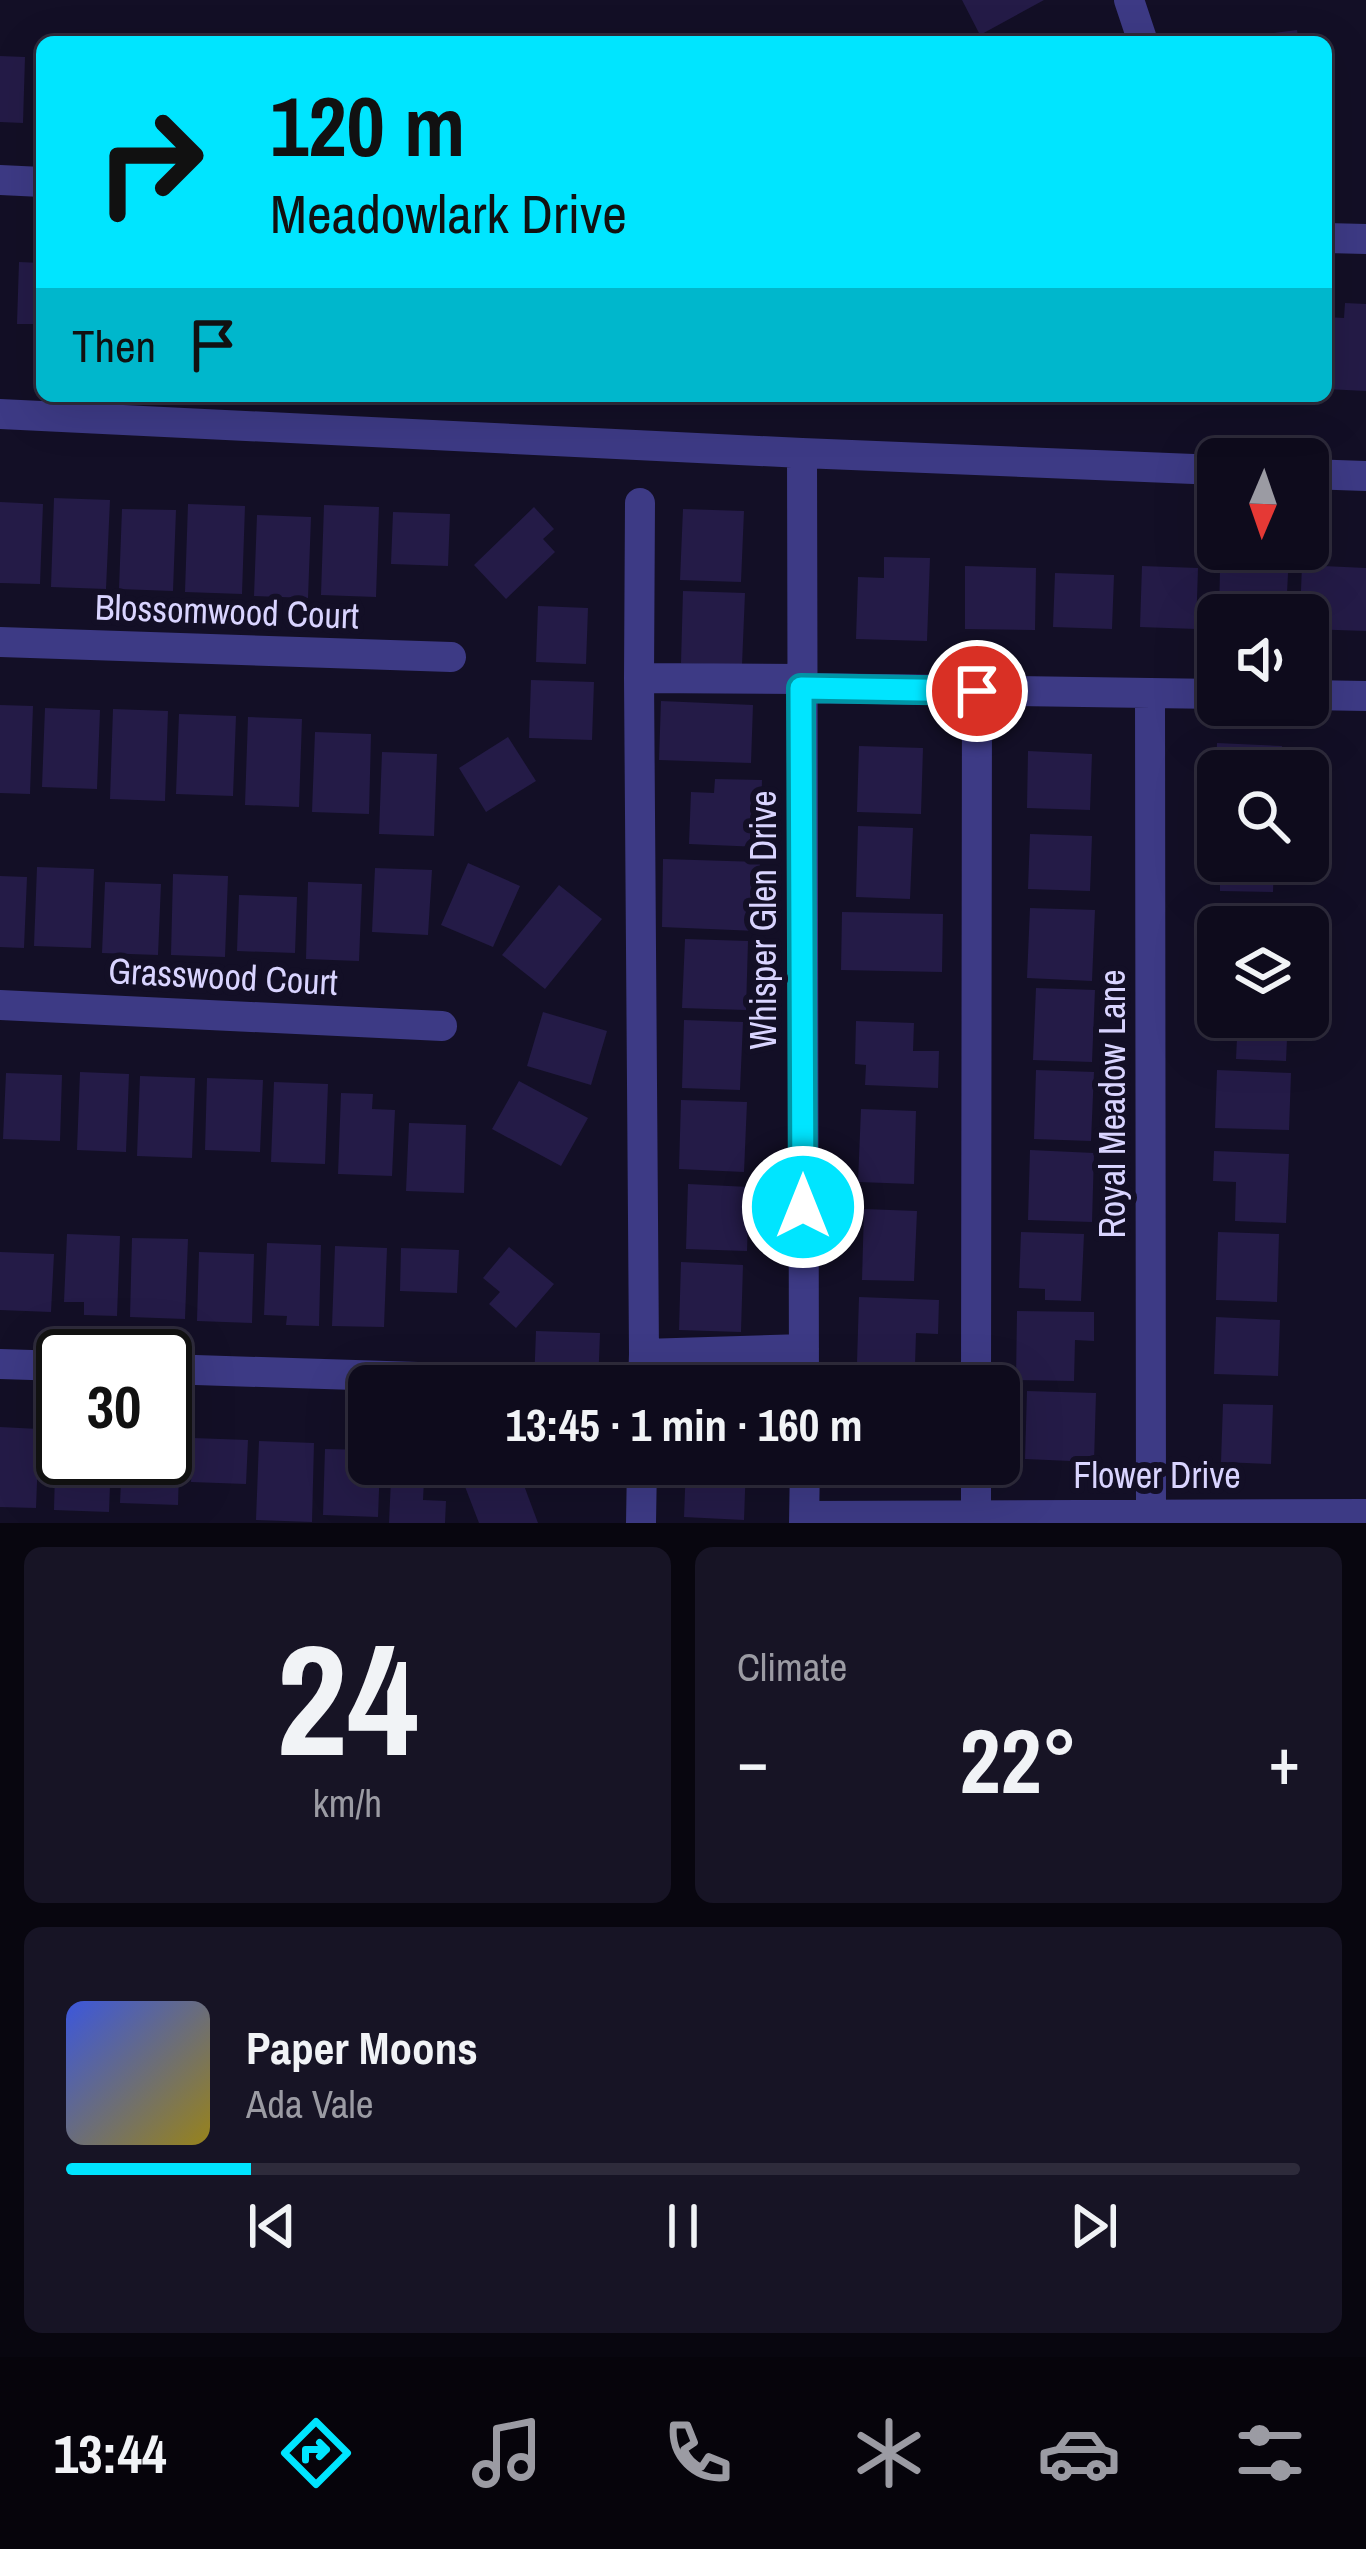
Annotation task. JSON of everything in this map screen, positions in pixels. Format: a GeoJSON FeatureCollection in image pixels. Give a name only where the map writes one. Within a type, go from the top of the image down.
{"type":"FeatureCollection","features":[{"type":"Feature","properties":{"kind":"street"},"geometry":{"type":"LineString","coordinates":[[1129,0],[1141,36]]}},
{"type":"Feature","properties":{"kind":"street"},"geometry":{"type":"LineString","coordinates":[[0,180],[36,182]]}},
{"type":"Feature","properties":{"kind":"street"},"geometry":{"type":"LineString","coordinates":[[1332,238],[1366,239]]}},
{"type":"Feature","properties":{"kind":"street"},"geometry":{"type":"LineString","coordinates":[[0,414],[1197,469]]}},
{"type":"Feature","properties":{"kind":"street","name":"Whisper Glen Drive"},"geometry":{"type":"LineString","coordinates":[[802,453],[804,1365]]}},
{"type":"Feature","properties":{"kind":"street"},"geometry":{"type":"LineString","coordinates":[[1329,475],[1366,476]]}},
{"type":"Feature","properties":{"kind":"street"},"geometry":{"type":"LineString","coordinates":[[640,503],[644,1365]]}},
{"type":"Feature","properties":{"kind":"street","name":"Blossomwood Court"},"geometry":{"type":"LineString","coordinates":[[0,642],[451,658]]}},
{"type":"Feature","properties":{"kind":"street"},"geometry":{"type":"LineString","coordinates":[[639,678],[1197,694]]}},
{"type":"Feature","properties":{"kind":"street"},"geometry":{"type":"LineString","coordinates":[[976,1365],[977,691]]}},
{"type":"Feature","properties":{"kind":"street","name":"Royal Meadow Lane"},"geometry":{"type":"LineString","coordinates":[[1150,693],[1151,1514]]}},
{"type":"Feature","properties":{"kind":"street"},"geometry":{"type":"LineString","coordinates":[[1329,695],[1366,696]]}},
{"type":"Feature","properties":{"kind":"street","name":"Grasswood Court"},"geometry":{"type":"LineString","coordinates":[[0,1005],[442,1026]]}},
{"type":"Feature","properties":{"kind":"street"},"geometry":{"type":"LineString","coordinates":[[644,1354],[804,1349]]}},
{"type":"Feature","properties":{"kind":"street"},"geometry":{"type":"LineString","coordinates":[[0,1364],[36,1365]]}},
{"type":"Feature","properties":{"kind":"street"},"geometry":{"type":"LineString","coordinates":[[192,1370],[348,1375]]}},
{"type":"Feature","properties":{"kind":"street"},"geometry":{"type":"LineString","coordinates":[[641,1523],[642,1485]]}},
{"type":"Feature","properties":{"kind":"street"},"geometry":{"type":"LineString","coordinates":[[805,1485],[805,1519]]}},
{"type":"Feature","properties":{"kind":"street"},"geometry":{"type":"LineString","coordinates":[[976,1485],[976,1515]]}},
{"type":"Feature","properties":{"kind":"street","name":"Flower Drive"},"geometry":{"type":"LineString","coordinates":[[805,1519],[1366,1514]]}},
{"type":"Feature","properties":{"kind":"building"},"geometry":{"type":"Polygon","coordinates":[[[962,0],[1044,0],[980,35],[962,0]]]}},
{"type":"Feature","properties":{"kind":"building"},"geometry":{"type":"Polygon","coordinates":[[[1297,30],[1298,36],[1251,36],[1297,30]]]}},
{"type":"Feature","properties":{"kind":"building"},"geometry":{"type":"Polygon","coordinates":[[[0,56],[25,57],[23,123],[0,122],[0,56]]]}},
{"type":"Feature","properties":{"kind":"building"},"geometry":{"type":"Polygon","coordinates":[[[19,262],[36,263],[36,324],[17,324],[19,262]]]}},
{"type":"Feature","properties":{"kind":"building"},"geometry":{"type":"Polygon","coordinates":[[[1345,303],[1366,304],[1366,391],[1332,389],[1332,317],[1344,318],[1345,303]]]}},
{"type":"Feature","properties":{"kind":"building"},"geometry":{"type":"Polygon","coordinates":[[[54,498],[110,500],[106,589],[51,587],[54,498]]]}},
{"type":"Feature","properties":{"kind":"building"},"geometry":{"type":"Polygon","coordinates":[[[0,502],[43,504],[40,584],[0,583],[0,502]]]}},
{"type":"Feature","properties":{"kind":"building"},"geometry":{"type":"Polygon","coordinates":[[[188,504],[245,506],[242,594],[185,592],[188,504]]]}},
{"type":"Feature","properties":{"kind":"building"},"geometry":{"type":"Polygon","coordinates":[[[324,505],[379,507],[376,597],[321,595],[324,505]]]}},
{"type":"Feature","properties":{"kind":"building"},"geometry":{"type":"Polygon","coordinates":[[[534,507],[554,529],[543,539],[555,552],[506,599],[474,565],[534,507]]]}},
{"type":"Feature","properties":{"kind":"building"},"geometry":{"type":"Polygon","coordinates":[[[122,509],[176,510],[173,591],[119,589],[122,509]]]}},
{"type":"Feature","properties":{"kind":"building"},"geometry":{"type":"Polygon","coordinates":[[[683,509],[744,511],[741,582],[680,580],[683,509]]]}},
{"type":"Feature","properties":{"kind":"building"},"geometry":{"type":"Polygon","coordinates":[[[393,512],[450,514],[448,566],[391,564],[393,512]]]}},
{"type":"Feature","properties":{"kind":"building"},"geometry":{"type":"Polygon","coordinates":[[[257,515],[311,517],[308,598],[254,596],[257,515]]]}},
{"type":"Feature","properties":{"kind":"building"},"geometry":{"type":"Polygon","coordinates":[[[884,557],[930,558],[927,641],[856,639],[858,577],[884,578],[884,557]]]}},
{"type":"Feature","properties":{"kind":"building"},"geometry":{"type":"Polygon","coordinates":[[[965,566],[1036,568],[1035,630],[965,629],[965,566]]]}},
{"type":"Feature","properties":{"kind":"building"},"geometry":{"type":"Polygon","coordinates":[[[1142,566],[1197,568],[1196,629],[1140,627],[1142,566]]]}},
{"type":"Feature","properties":{"kind":"building"},"geometry":{"type":"Polygon","coordinates":[[[1366,568],[1366,631],[1329,630],[1329,594],[1301,594],[1302,570],[1366,568]]]}},
{"type":"Feature","properties":{"kind":"building"},"geometry":{"type":"Polygon","coordinates":[[[1220,570],[1288,573],[1287,594],[1219,594],[1220,570]]]}},
{"type":"Feature","properties":{"kind":"building"},"geometry":{"type":"Polygon","coordinates":[[[1055,573],[1114,575],[1112,629],[1053,627],[1055,573]]]}},
{"type":"Feature","properties":{"kind":"building"},"geometry":{"type":"Polygon","coordinates":[[[683,591],[745,593],[742,665],[681,663],[683,591]]]}},
{"type":"Feature","properties":{"kind":"building"},"geometry":{"type":"Polygon","coordinates":[[[538,606],[588,608],[586,664],[536,662],[538,606]]]}},
{"type":"Feature","properties":{"kind":"building"},"geometry":{"type":"Polygon","coordinates":[[[531,680],[594,682],[592,740],[529,738],[531,680]]]}},
{"type":"Feature","properties":{"kind":"building"},"geometry":{"type":"Polygon","coordinates":[[[661,701],[753,705],[751,763],[659,760],[661,701]]]}},
{"type":"Feature","properties":{"kind":"building"},"geometry":{"type":"Polygon","coordinates":[[[0,705],[33,706],[30,794],[0,793],[0,705]]]}},
{"type":"Feature","properties":{"kind":"building"},"geometry":{"type":"Polygon","coordinates":[[[45,708],[100,710],[97,789],[42,787],[45,708]]]}},
{"type":"Feature","properties":{"kind":"building"},"geometry":{"type":"Polygon","coordinates":[[[113,709],[168,711],[165,801],[110,799],[113,709]]]}},
{"type":"Feature","properties":{"kind":"building"},"geometry":{"type":"Polygon","coordinates":[[[179,714],[236,716],[233,796],[176,794],[179,714]]]}},
{"type":"Feature","properties":{"kind":"building"},"geometry":{"type":"Polygon","coordinates":[[[248,717],[302,719],[299,807],[245,805],[248,717]]]}},
{"type":"Feature","properties":{"kind":"building"},"geometry":{"type":"Polygon","coordinates":[[[315,732],[371,734],[369,814],[312,812],[315,732]]]}},
{"type":"Feature","properties":{"kind":"building"},"geometry":{"type":"Polygon","coordinates":[[[508,737],[536,781],[486,812],[459,768],[508,737]]]}},
{"type":"Feature","properties":{"kind":"building"},"geometry":{"type":"Polygon","coordinates":[[[1217,743],[1282,746],[1282,750],[1217,750],[1217,743]]]}},
{"type":"Feature","properties":{"kind":"building"},"geometry":{"type":"Polygon","coordinates":[[[859,746],[923,748],[921,814],[857,812],[859,746]]]}},
{"type":"Feature","properties":{"kind":"building"},"geometry":{"type":"Polygon","coordinates":[[[1028,751],[1092,754],[1090,810],[1027,808],[1028,751]]]}},
{"type":"Feature","properties":{"kind":"building"},"geometry":{"type":"Polygon","coordinates":[[[382,752],[437,754],[434,836],[379,834],[382,752]]]}},
{"type":"Feature","properties":{"kind":"building"},"geometry":{"type":"Polygon","coordinates":[[[715,779],[762,780],[760,847],[689,844],[691,792],[714,793],[715,779]]]}},
{"type":"Feature","properties":{"kind":"building"},"geometry":{"type":"Polygon","coordinates":[[[858,826],[913,828],[910,899],[856,897],[858,826]]]}},
{"type":"Feature","properties":{"kind":"building"},"geometry":{"type":"Polygon","coordinates":[[[1030,834],[1092,836],[1090,891],[1028,889],[1030,834]]]}},
{"type":"Feature","properties":{"kind":"building"},"geometry":{"type":"Polygon","coordinates":[[[663,859],[760,862],[757,931],[662,927],[663,859]]]}},
{"type":"Feature","properties":{"kind":"building"},"geometry":{"type":"Polygon","coordinates":[[[468,863],[520,886],[493,947],[441,925],[468,863]]]}},
{"type":"Feature","properties":{"kind":"building"},"geometry":{"type":"Polygon","coordinates":[[[37,867],[94,869],[91,948],[34,946],[37,867]]]}},
{"type":"Feature","properties":{"kind":"building"},"geometry":{"type":"Polygon","coordinates":[[[375,868],[432,870],[428,935],[372,932],[375,868]]]}},
{"type":"Feature","properties":{"kind":"building"},"geometry":{"type":"Polygon","coordinates":[[[173,874],[228,876],[225,957],[171,955],[173,874]]]}},
{"type":"Feature","properties":{"kind":"building"},"geometry":{"type":"Polygon","coordinates":[[[0,876],[27,877],[24,948],[0,947],[0,876]]]}},
{"type":"Feature","properties":{"kind":"building"},"geometry":{"type":"Polygon","coordinates":[[[105,882],[161,884],[158,955],[102,953],[105,882]]]}},
{"type":"Feature","properties":{"kind":"building"},"geometry":{"type":"Polygon","coordinates":[[[308,882],[362,884],[359,961],[306,959],[308,882]]]}},
{"type":"Feature","properties":{"kind":"building"},"geometry":{"type":"Polygon","coordinates":[[[1220,882],[1273,882],[1273,892],[1220,891],[1220,882]]]}},
{"type":"Feature","properties":{"kind":"building"},"geometry":{"type":"Polygon","coordinates":[[[559,885],[602,919],[545,989],[502,955],[559,885]]]}},
{"type":"Feature","properties":{"kind":"building"},"geometry":{"type":"Polygon","coordinates":[[[239,895],[297,897],[295,953],[237,951],[239,895]]]}},
{"type":"Feature","properties":{"kind":"building"},"geometry":{"type":"Polygon","coordinates":[[[1030,908],[1095,910],[1092,981],[1027,978],[1030,908]]]}},
{"type":"Feature","properties":{"kind":"building"},"geometry":{"type":"Polygon","coordinates":[[[842,912],[943,914],[942,972],[841,970],[842,912]]]}},
{"type":"Feature","properties":{"kind":"building"},"geometry":{"type":"Polygon","coordinates":[[[685,939],[748,941],[746,1010],[682,1008],[685,939]]]}},
{"type":"Feature","properties":{"kind":"building"},"geometry":{"type":"Polygon","coordinates":[[[1036,988],[1095,990],[1092,1062],[1033,1060],[1036,988]]]}},
{"type":"Feature","properties":{"kind":"building"},"geometry":{"type":"Polygon","coordinates":[[[543,1012],[607,1031],[591,1085],[527,1066],[543,1012]]]}},
{"type":"Feature","properties":{"kind":"building"},"geometry":{"type":"Polygon","coordinates":[[[684,1020],[743,1022],[740,1090],[682,1088],[684,1020]]]}},
{"type":"Feature","properties":{"kind":"building"},"geometry":{"type":"Polygon","coordinates":[[[856,1021],[914,1023],[913,1051],[939,1051],[938,1088],[865,1085],[866,1065],[855,1064],[856,1021]]]}},
{"type":"Feature","properties":{"kind":"building"},"geometry":{"type":"Polygon","coordinates":[[[1237,1038],[1287,1038],[1286,1061],[1236,1059],[1237,1038]]]}},
{"type":"Feature","properties":{"kind":"building"},"geometry":{"type":"Polygon","coordinates":[[[1036,1070],[1094,1072],[1091,1141],[1034,1139],[1036,1070]]]}},
{"type":"Feature","properties":{"kind":"building"},"geometry":{"type":"Polygon","coordinates":[[[1217,1070],[1291,1073],[1289,1130],[1215,1128],[1217,1070]]]}},
{"type":"Feature","properties":{"kind":"building"},"geometry":{"type":"Polygon","coordinates":[[[80,1072],[129,1074],[126,1152],[77,1150],[80,1072]]]}},
{"type":"Feature","properties":{"kind":"building"},"geometry":{"type":"Polygon","coordinates":[[[6,1073],[62,1075],[60,1141],[3,1139],[6,1073]]]}},
{"type":"Feature","properties":{"kind":"building"},"geometry":{"type":"Polygon","coordinates":[[[140,1076],[195,1078],[192,1158],[137,1156],[140,1076]]]}},
{"type":"Feature","properties":{"kind":"building"},"geometry":{"type":"Polygon","coordinates":[[[207,1078],[263,1080],[260,1152],[205,1150],[207,1078]]]}},
{"type":"Feature","properties":{"kind":"building"},"geometry":{"type":"Polygon","coordinates":[[[519,1081],[588,1118],[561,1166],[492,1129],[519,1081]]]}},
{"type":"Feature","properties":{"kind":"building"},"geometry":{"type":"Polygon","coordinates":[[[274,1082],[328,1084],[325,1164],[271,1162],[274,1082]]]}},
{"type":"Feature","properties":{"kind":"building"},"geometry":{"type":"Polygon","coordinates":[[[341,1093],[373,1094],[372,1109],[395,1110],[392,1176],[338,1174],[341,1093]]]}},
{"type":"Feature","properties":{"kind":"building"},"geometry":{"type":"Polygon","coordinates":[[[681,1100],[747,1102],[744,1172],[679,1169],[681,1100]]]}},
{"type":"Feature","properties":{"kind":"building"},"geometry":{"type":"Polygon","coordinates":[[[861,1109],[916,1111],[914,1184],[858,1182],[861,1109]]]}},
{"type":"Feature","properties":{"kind":"building"},"geometry":{"type":"Polygon","coordinates":[[[409,1123],[466,1125],[464,1193],[406,1191],[409,1123]]]}},
{"type":"Feature","properties":{"kind":"building"},"geometry":{"type":"Polygon","coordinates":[[[1030,1150],[1094,1153],[1092,1222],[1028,1220],[1030,1150]]]}},
{"type":"Feature","properties":{"kind":"building"},"geometry":{"type":"Polygon","coordinates":[[[1214,1151],[1289,1154],[1286,1223],[1235,1221],[1236,1182],[1213,1181],[1214,1151]]]}},
{"type":"Feature","properties":{"kind":"building"},"geometry":{"type":"Polygon","coordinates":[[[688,1184],[749,1187],[747,1251],[686,1249],[688,1184]]]}},
{"type":"Feature","properties":{"kind":"building"},"geometry":{"type":"Polygon","coordinates":[[[864,1209],[917,1211],[914,1281],[862,1280],[864,1209]]]}},
{"type":"Feature","properties":{"kind":"building"},"geometry":{"type":"Polygon","coordinates":[[[1021,1232],[1084,1234],[1081,1301],[1045,1300],[1045,1289],[1019,1288],[1021,1232]]]}},
{"type":"Feature","properties":{"kind":"building"},"geometry":{"type":"Polygon","coordinates":[[[1218,1232],[1279,1234],[1277,1302],[1216,1300],[1218,1232]]]}},
{"type":"Feature","properties":{"kind":"building"},"geometry":{"type":"Polygon","coordinates":[[[67,1234],[120,1236],[117,1316],[84,1315],[84,1302],[64,1302],[67,1234]]]}},
{"type":"Feature","properties":{"kind":"building"},"geometry":{"type":"Polygon","coordinates":[[[132,1238],[188,1239],[185,1319],[130,1317],[132,1238]]]}},
{"type":"Feature","properties":{"kind":"building"},"geometry":{"type":"Polygon","coordinates":[[[267,1243],[321,1245],[319,1326],[286,1325],[287,1316],[264,1315],[267,1243]]]}},
{"type":"Feature","properties":{"kind":"building"},"geometry":{"type":"Polygon","coordinates":[[[335,1246],[387,1248],[384,1327],[332,1326],[335,1246]]]}},
{"type":"Feature","properties":{"kind":"building"},"geometry":{"type":"Polygon","coordinates":[[[509,1247],[554,1284],[516,1328],[489,1304],[500,1292],[483,1278],[509,1247]]]}},
{"type":"Feature","properties":{"kind":"building"},"geometry":{"type":"Polygon","coordinates":[[[401,1248],[459,1250],[457,1293],[400,1291],[401,1248]]]}},
{"type":"Feature","properties":{"kind":"building"},"geometry":{"type":"Polygon","coordinates":[[[0,1252],[54,1254],[51,1312],[0,1310],[0,1252]]]}},
{"type":"Feature","properties":{"kind":"building"},"geometry":{"type":"Polygon","coordinates":[[[199,1252],[254,1254],[252,1323],[197,1321],[199,1252]]]}},
{"type":"Feature","properties":{"kind":"building"},"geometry":{"type":"Polygon","coordinates":[[[681,1262],[743,1265],[741,1332],[679,1330],[681,1262]]]}},
{"type":"Feature","properties":{"kind":"building"},"geometry":{"type":"Polygon","coordinates":[[[859,1297],[939,1300],[938,1334],[916,1333],[915,1365],[857,1363],[859,1297]]]}},
{"type":"Feature","properties":{"kind":"building"},"geometry":{"type":"Polygon","coordinates":[[[1017,1311],[1094,1312],[1094,1341],[1075,1340],[1074,1381],[1020,1380],[1020,1365],[1016,1365],[1017,1311]]]}},
{"type":"Feature","properties":{"kind":"building"},"geometry":{"type":"Polygon","coordinates":[[[1216,1317],[1280,1320],[1278,1376],[1214,1374],[1216,1317]]]}},
{"type":"Feature","properties":{"kind":"building"},"geometry":{"type":"Polygon","coordinates":[[[536,1331],[600,1333],[599,1365],[535,1365],[536,1331]]]}},
{"type":"Feature","properties":{"kind":"building"},"geometry":{"type":"Polygon","coordinates":[[[1027,1391],[1096,1393],[1094,1462],[1025,1459],[1027,1391]]]}},
{"type":"Feature","properties":{"kind":"building"},"geometry":{"type":"Polygon","coordinates":[[[1223,1404],[1273,1405],[1271,1464],[1221,1462],[1223,1404]]]}},
{"type":"Feature","properties":{"kind":"building"},"geometry":{"type":"Polygon","coordinates":[[[0,1427],[36,1429],[36,1508],[0,1507],[0,1427]]]}},
{"type":"Feature","properties":{"kind":"building"},"geometry":{"type":"Polygon","coordinates":[[[193,1438],[248,1440],[246,1484],[192,1482],[193,1438]]]}},
{"type":"Feature","properties":{"kind":"building"},"geometry":{"type":"Polygon","coordinates":[[[259,1441],[314,1443],[312,1522],[256,1520],[259,1441]]]}},
{"type":"Feature","properties":{"kind":"building"},"geometry":{"type":"Polygon","coordinates":[[[325,1449],[348,1450],[348,1485],[379,1485],[378,1517],[323,1515],[325,1449]]]}},
{"type":"Feature","properties":{"kind":"building"},"geometry":{"type":"Polygon","coordinates":[[[55,1485],[110,1485],[109,1512],[54,1510],[55,1485]]]}},
{"type":"Feature","properties":{"kind":"building"},"geometry":{"type":"Polygon","coordinates":[[[121,1485],[179,1485],[178,1505],[120,1503],[121,1485]]]}},
{"type":"Feature","properties":{"kind":"building"},"geometry":{"type":"Polygon","coordinates":[[[391,1485],[424,1485],[423,1500],[446,1501],[445,1523],[389,1523],[391,1485]]]}},
{"type":"Feature","properties":{"kind":"building"},"geometry":{"type":"Polygon","coordinates":[[[464,1485],[524,1485],[538,1523],[479,1523],[464,1485]]]}},
{"type":"Feature","properties":{"kind":"building"},"geometry":{"type":"Polygon","coordinates":[[[685,1485],[745,1485],[744,1520],[684,1517],[685,1485]]]}},
{"type":"Feature","properties":{"kind":"route"},"geometry":{"type":"LineString","coordinates":[[803,1207],[801,688],[977,691]]}}]}
